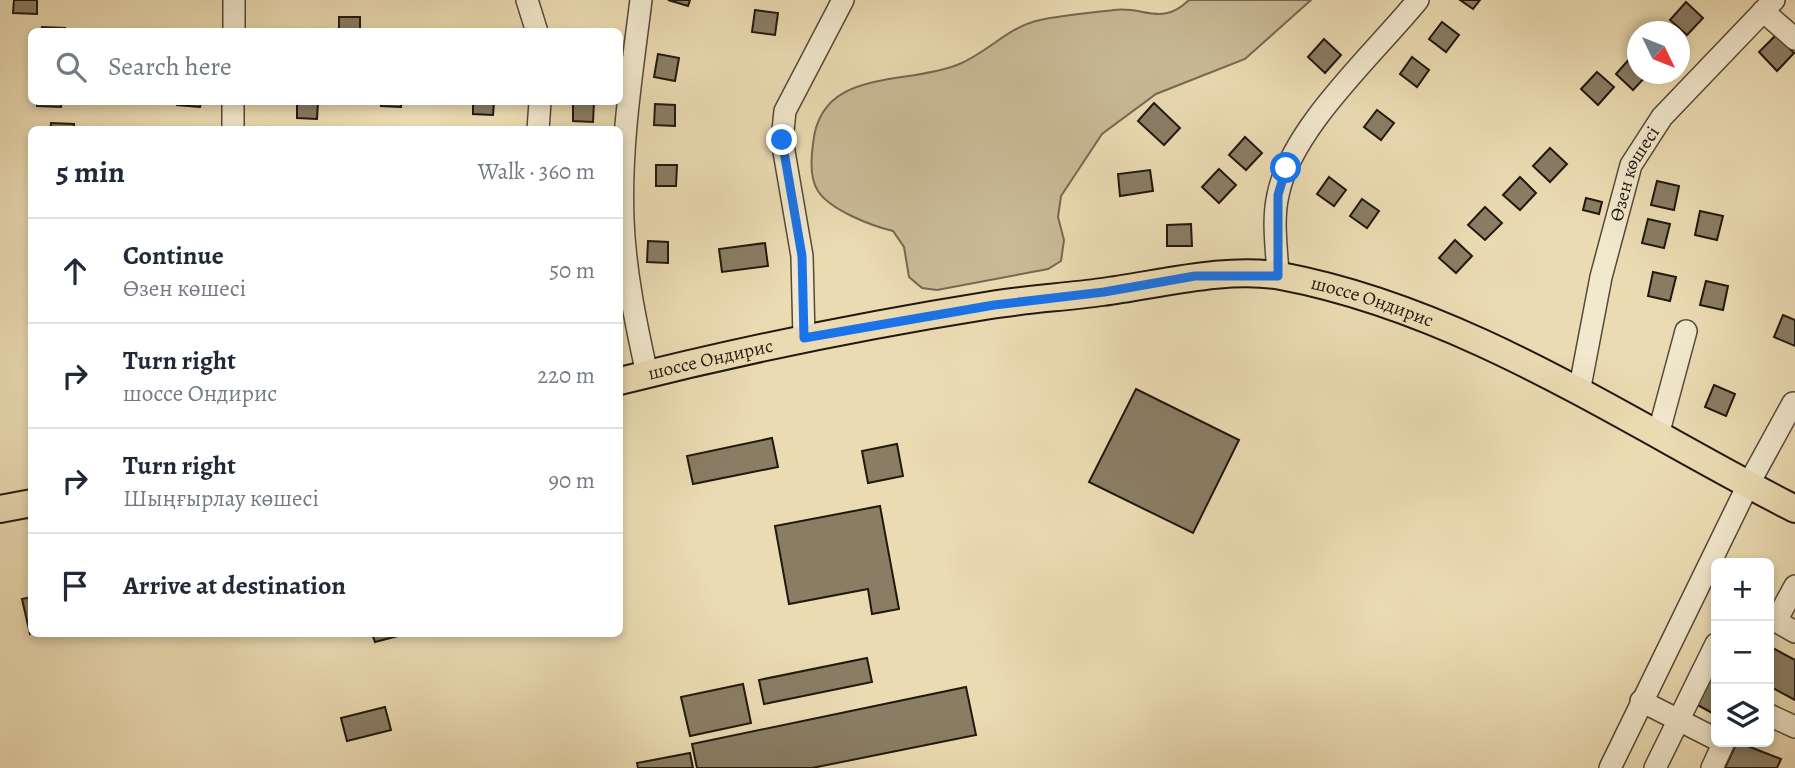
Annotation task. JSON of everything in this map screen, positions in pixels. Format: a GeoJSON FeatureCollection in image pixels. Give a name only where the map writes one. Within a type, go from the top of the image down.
{"type":"FeatureCollection","features":[{"type":"Feature","properties":{"kind":"main road","name":"шоссе Ондирис"},"geometry":{"type":"LineString","coordinates":[[623,380],[804,338],[994,305],[1104,292],[1195,276],[1278,276],[1355,294],[1451,330],[1579,393],[1795,509]]}},
{"type":"Feature","properties":{"kind":"main road"},"geometry":{"type":"LineString","coordinates":[[0,509],[28,504]]}},
{"type":"Feature","properties":{"kind":"street"},"geometry":{"type":"LineString","coordinates":[[233,28],[234,0]]}},
{"type":"Feature","properties":{"kind":"street"},"geometry":{"type":"LineString","coordinates":[[527,0],[536,28]]}},
{"type":"Feature","properties":{"kind":"street"},"geometry":{"type":"LineString","coordinates":[[640,0],[627,101],[623,220],[637,326],[647,374]]}},
{"type":"Feature","properties":{"kind":"street"},"geometry":{"type":"LineString","coordinates":[[804,338],[802,256],[782,140],[785,111],[843,0]]}},
{"type":"Feature","properties":{"kind":"street"},"geometry":{"type":"LineString","coordinates":[[1278,276],[1278,195],[1291,159],[1320,114],[1418,0]]}},
{"type":"Feature","properties":{"kind":"street"},"geometry":{"type":"LineString","coordinates":[[1769,6],[1795,39]]}},
{"type":"Feature","properties":{"kind":"street","name":"Өзен көшесі"},"geometry":{"type":"LineString","coordinates":[[1579,393],[1601,277],[1632,165],[1646,138],[1662,117],[1769,6]]}},
{"type":"Feature","properties":{"kind":"street"},"geometry":{"type":"LineString","coordinates":[[233,105],[233,126]]}},
{"type":"Feature","properties":{"kind":"street"},"geometry":{"type":"LineString","coordinates":[[538,126],[540,105]]}},
{"type":"Feature","properties":{"kind":"street"},"geometry":{"type":"LineString","coordinates":[[1658,435],[1686,331]]}},
{"type":"Feature","properties":{"kind":"street"},"geometry":{"type":"LineString","coordinates":[[1610,768],[1748,485],[1793,403]]}},
{"type":"Feature","properties":{"kind":"street"},"geometry":{"type":"LineString","coordinates":[[1774,616],[1795,586]]}},
{"type":"Feature","properties":{"kind":"street"},"geometry":{"type":"LineString","coordinates":[[1774,620],[1795,632]]}},
{"type":"Feature","properties":{"kind":"street"},"geometry":{"type":"LineString","coordinates":[[1655,768],[1711,654]]}},
{"type":"Feature","properties":{"kind":"street"},"geometry":{"type":"LineString","coordinates":[[1641,701],[1711,736]]}},
{"type":"Feature","properties":{"kind":"street"},"geometry":{"type":"LineString","coordinates":[[1774,717],[1795,727]]}},
{"type":"Feature","properties":{"kind":"street"},"geometry":{"type":"LineString","coordinates":[[1712,768],[1721,747]]}},
{"type":"Feature","properties":{"kind":"shaded area"},"geometry":{"type":"Polygon","coordinates":[[[1189,0],[1311,0],[1245,59],[1156,94],[1102,134],[1061,196],[1058,217],[1064,240],[1061,261],[1048,269],[937,290],[922,288],[909,277],[904,247],[893,231],[841,211],[824,198],[815,186],[812,156],[819,119],[831,102],[848,91],[868,84],[957,65],[1028,23],[1114,10],[1161,14],[1179,8],[1189,0]]]}},
{"type":"Feature","properties":{"kind":"building"},"geometry":{"type":"Polygon","coordinates":[[[14,0],[37,0],[37,14],[13,13],[14,0]]]}},
{"type":"Feature","properties":{"kind":"building"},"geometry":{"type":"Polygon","coordinates":[[[668,0],[690,0],[688,6],[668,0]]]}},
{"type":"Feature","properties":{"kind":"building"},"geometry":{"type":"Polygon","coordinates":[[[1460,0],[1480,0],[1473,9],[1460,0]]]}},
{"type":"Feature","properties":{"kind":"building"},"geometry":{"type":"Polygon","coordinates":[[[1686,2],[1703,18],[1690,32],[1690,21],[1670,20],[1686,2]]]}},
{"type":"Feature","properties":{"kind":"building"},"geometry":{"type":"Polygon","coordinates":[[[755,10],[778,13],[775,35],[752,32],[755,10]]]}},
{"type":"Feature","properties":{"kind":"building"},"geometry":{"type":"Polygon","coordinates":[[[339,17],[360,17],[360,28],[339,28],[339,17]]]}},
{"type":"Feature","properties":{"kind":"building"},"geometry":{"type":"Polygon","coordinates":[[[1442,22],[1459,35],[1446,52],[1429,39],[1442,22]]]}},
{"type":"Feature","properties":{"kind":"building"},"geometry":{"type":"Polygon","coordinates":[[[1776,35],[1794,53],[1777,71],[1759,52],[1776,35]]]}},
{"type":"Feature","properties":{"kind":"building"},"geometry":{"type":"Polygon","coordinates":[[[1324,39],[1341,55],[1325,73],[1308,57],[1324,39]]]}},
{"type":"Feature","properties":{"kind":"building"},"geometry":{"type":"Polygon","coordinates":[[[658,54],[679,58],[675,81],[654,77],[658,54]]]}},
{"type":"Feature","properties":{"kind":"building"},"geometry":{"type":"Polygon","coordinates":[[[1412,57],[1429,70],[1417,87],[1400,74],[1412,57]]]}},
{"type":"Feature","properties":{"kind":"building"},"geometry":{"type":"Polygon","coordinates":[[[1627,62],[1627,84],[1639,84],[1633,90],[1616,74],[1627,62]]]}},
{"type":"Feature","properties":{"kind":"building"},"geometry":{"type":"Polygon","coordinates":[[[1597,72],[1614,87],[1598,105],[1581,89],[1597,72]]]}},
{"type":"Feature","properties":{"kind":"building"},"geometry":{"type":"Polygon","coordinates":[[[1154,103],[1180,128],[1164,145],[1138,121],[1154,103]]]}},
{"type":"Feature","properties":{"kind":"building"},"geometry":{"type":"Polygon","coordinates":[[[655,104],[675,105],[675,126],[654,125],[655,104]]]}},
{"type":"Feature","properties":{"kind":"building"},"geometry":{"type":"Polygon","coordinates":[[[61,105],[61,107],[37,106],[61,105]]]}},
{"type":"Feature","properties":{"kind":"building"},"geometry":{"type":"Polygon","coordinates":[[[297,105],[318,105],[317,119],[297,118],[297,105]]]}},
{"type":"Feature","properties":{"kind":"building"},"geometry":{"type":"Polygon","coordinates":[[[473,105],[494,105],[493,115],[473,114],[473,105]]]}},
{"type":"Feature","properties":{"kind":"building"},"geometry":{"type":"Polygon","coordinates":[[[573,105],[594,105],[593,122],[573,121],[573,105]]]}},
{"type":"Feature","properties":{"kind":"building"},"geometry":{"type":"Polygon","coordinates":[[[1377,110],[1394,123],[1381,140],[1364,127],[1377,110]]]}},
{"type":"Feature","properties":{"kind":"building"},"geometry":{"type":"Polygon","coordinates":[[[51,123],[74,124],[74,126],[51,126],[51,123]]]}},
{"type":"Feature","properties":{"kind":"building"},"geometry":{"type":"Polygon","coordinates":[[[1245,137],[1262,153],[1246,170],[1229,155],[1245,137]]]}},
{"type":"Feature","properties":{"kind":"building"},"geometry":{"type":"Polygon","coordinates":[[[1550,148],[1567,164],[1550,182],[1533,166],[1550,148]]]}},
{"type":"Feature","properties":{"kind":"building"},"geometry":{"type":"Polygon","coordinates":[[[656,165],[677,165],[676,186],[656,186],[656,165]]]}},
{"type":"Feature","properties":{"kind":"building"},"geometry":{"type":"Polygon","coordinates":[[[1219,169],[1236,185],[1219,203],[1202,187],[1219,169]]]}},
{"type":"Feature","properties":{"kind":"building"},"geometry":{"type":"Polygon","coordinates":[[[1150,170],[1153,191],[1120,196],[1118,174],[1150,170]]]}},
{"type":"Feature","properties":{"kind":"building"},"geometry":{"type":"Polygon","coordinates":[[[1329,177],[1346,190],[1334,206],[1317,194],[1329,177]]]}},
{"type":"Feature","properties":{"kind":"building"},"geometry":{"type":"Polygon","coordinates":[[[1520,177],[1536,193],[1520,210],[1503,195],[1520,177]]]}},
{"type":"Feature","properties":{"kind":"building"},"geometry":{"type":"Polygon","coordinates":[[[1657,181],[1679,186],[1674,210],[1651,205],[1657,181]]]}},
{"type":"Feature","properties":{"kind":"building"},"geometry":{"type":"Polygon","coordinates":[[[1586,198],[1602,202],[1599,214],[1583,210],[1586,198]]]}},
{"type":"Feature","properties":{"kind":"building"},"geometry":{"type":"Polygon","coordinates":[[[1362,199],[1379,211],[1367,228],[1350,216],[1362,199]]]}},
{"type":"Feature","properties":{"kind":"building"},"geometry":{"type":"Polygon","coordinates":[[[1485,207],[1502,223],[1485,240],[1468,225],[1485,207]]]}},
{"type":"Feature","properties":{"kind":"building"},"geometry":{"type":"Polygon","coordinates":[[[1700,211],[1723,216],[1717,240],[1695,235],[1700,211]]]}},
{"type":"Feature","properties":{"kind":"building"},"geometry":{"type":"Polygon","coordinates":[[[1648,219],[1670,224],[1664,248],[1642,243],[1648,219]]]}},
{"type":"Feature","properties":{"kind":"building"},"geometry":{"type":"Polygon","coordinates":[[[1191,224],[1192,246],[1167,246],[1167,225],[1191,224]]]}},
{"type":"Feature","properties":{"kind":"building"},"geometry":{"type":"Polygon","coordinates":[[[1455,240],[1472,256],[1456,273],[1439,258],[1455,240]]]}},
{"type":"Feature","properties":{"kind":"building"},"geometry":{"type":"Polygon","coordinates":[[[648,241],[668,242],[668,263],[647,262],[648,241]]]}},
{"type":"Feature","properties":{"kind":"building"},"geometry":{"type":"Polygon","coordinates":[[[765,243],[768,266],[722,272],[719,249],[765,243]]]}},
{"type":"Feature","properties":{"kind":"building"},"geometry":{"type":"Polygon","coordinates":[[[1653,272],[1676,277],[1670,301],[1648,296],[1653,272]]]}},
{"type":"Feature","properties":{"kind":"building"},"geometry":{"type":"Polygon","coordinates":[[[1706,281],[1728,286],[1723,310],[1700,305],[1706,281]]]}},
{"type":"Feature","properties":{"kind":"building"},"geometry":{"type":"Polygon","coordinates":[[[1783,315],[1795,320],[1795,346],[1774,337],[1783,315]]]}},
{"type":"Feature","properties":{"kind":"building"},"geometry":{"type":"Polygon","coordinates":[[[1714,385],[1735,394],[1726,416],[1705,407],[1714,385]]]}},
{"type":"Feature","properties":{"kind":"building"},"geometry":{"type":"Polygon","coordinates":[[[1136,389],[1239,440],[1193,533],[1089,482],[1136,389]]]}},
{"type":"Feature","properties":{"kind":"building"},"geometry":{"type":"Polygon","coordinates":[[[772,438],[778,467],[693,484],[687,456],[772,438]]]}},
{"type":"Feature","properties":{"kind":"building"},"geometry":{"type":"Polygon","coordinates":[[[897,444],[903,476],[868,483],[862,451],[897,444]]]}},
{"type":"Feature","properties":{"kind":"building"},"geometry":{"type":"Polygon","coordinates":[[[880,506],[899,609],[872,614],[868,589],[789,604],[775,526],[880,506]]]}},
{"type":"Feature","properties":{"kind":"building"},"geometry":{"type":"Polygon","coordinates":[[[28,598],[28,625],[22,599],[28,598]]]}},
{"type":"Feature","properties":{"kind":"building"},"geometry":{"type":"Polygon","coordinates":[[[373,637],[394,637],[375,642],[373,637]]]}},
{"type":"Feature","properties":{"kind":"building"},"geometry":{"type":"Polygon","coordinates":[[[1774,649],[1795,660],[1795,700],[1774,689],[1774,649]]]}},
{"type":"Feature","properties":{"kind":"building"},"geometry":{"type":"Polygon","coordinates":[[[867,658],[872,682],[764,704],[759,680],[867,658]]]}},
{"type":"Feature","properties":{"kind":"building"},"geometry":{"type":"Polygon","coordinates":[[[1711,666],[1711,712],[1692,702],[1711,666]]]}},
{"type":"Feature","properties":{"kind":"building"},"geometry":{"type":"Polygon","coordinates":[[[743,684],[751,723],[690,736],[681,697],[743,684]]]}},
{"type":"Feature","properties":{"kind":"building"},"geometry":{"type":"Polygon","coordinates":[[[966,687],[976,735],[812,768],[697,768],[692,744],[966,687]]]}},
{"type":"Feature","properties":{"kind":"building"},"geometry":{"type":"Polygon","coordinates":[[[385,707],[391,730],[347,741],[341,718],[385,707]]]}},
{"type":"Feature","properties":{"kind":"building"},"geometry":{"type":"Polygon","coordinates":[[[1735,747],[1750,747],[1781,759],[1777,768],[1725,768],[1735,747]]]}},
{"type":"Feature","properties":{"kind":"building"},"geometry":{"type":"Polygon","coordinates":[[[690,753],[693,768],[638,768],[637,763],[690,753]]]}},
{"type":"Feature","properties":{"kind":"route"},"geometry":{"type":"LineString","coordinates":[[782,140],[802,256],[804,338],[994,305],[1104,292],[1195,276],[1278,276],[1276,217],[1278,195],[1286,168]]}}]}
